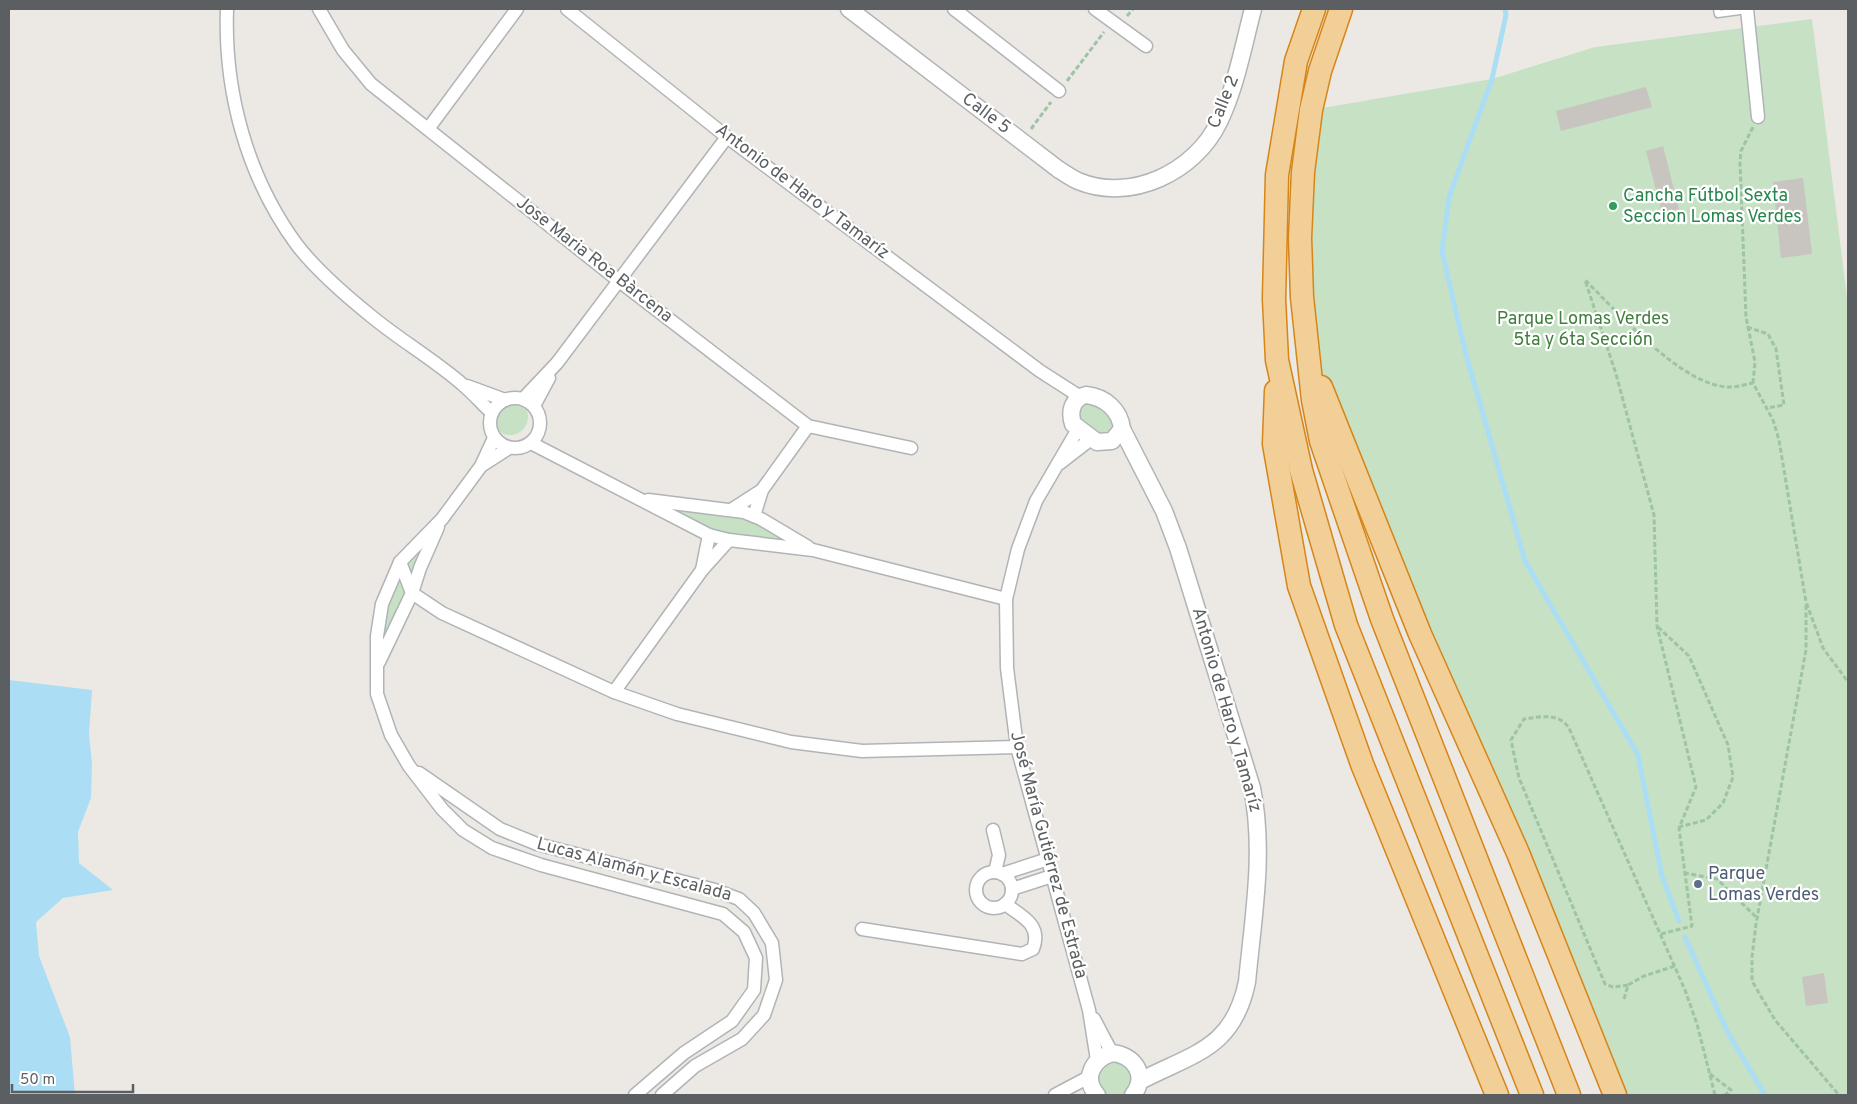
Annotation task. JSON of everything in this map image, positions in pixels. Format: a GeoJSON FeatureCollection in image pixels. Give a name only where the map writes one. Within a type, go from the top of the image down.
{"type":"FeatureCollection","features":[{"type":"Feature","properties":{"kind":"highway"},"geometry":{"type":"LineString","coordinates":[[1314,9],[1296,61],[1277,175],[1274,298],[1277,360],[1274,444],[1299,586],[1362,764],[1497,1095]]}},
{"type":"Feature","properties":{"kind":"highway"},"geometry":{"type":"LineString","coordinates":[[1341,9],[1320,71],[1311,110],[1303,172],[1300,238],[1302,297],[1313,400],[1321,440],[1389,638],[1569,1095]]}},
{"type":"Feature","properties":{"kind":"highway"},"geometry":{"type":"LineString","coordinates":[[1308,357],[1420,634],[1518,853],[1614,1095]]}},
{"type":"Feature","properties":{"kind":"highway"},"geometry":{"type":"LineString","coordinates":[[1277,360],[1301,470],[1346,625],[1532,1095]]}},
{"type":"Feature","properties":{"kind":"street"},"geometry":{"type":"LineString","coordinates":[[227,9],[229,62],[236,108],[248,156],[268,200],[298,246],[335,285],[372,317],[463,384],[492,414]]}},
{"type":"Feature","properties":{"kind":"street","name":"Jose Maria Roa Bàrcena"},"geometry":{"type":"LineString","coordinates":[[319,9],[344,50],[371,84],[618,280],[808,426],[911,448]]}},
{"type":"Feature","properties":{"kind":"street"},"geometry":{"type":"LineString","coordinates":[[428,129],[517,9]]}},
{"type":"Feature","properties":{"kind":"street","name":"Antonio de Haro y Tamaríz"},"geometry":{"type":"LineString","coordinates":[[567,9],[727,137],[1040,370],[1076,401]]}},
{"type":"Feature","properties":{"kind":"street","name":"Calle 5"},"geometry":{"type":"LineString","coordinates":[[849,9],[1058,169],[1077,181],[1099,187],[1136,187]]}},
{"type":"Feature","properties":{"kind":"street"},"geometry":{"type":"LineString","coordinates":[[954,9],[1059,91]]}},
{"type":"Feature","properties":{"kind":"street"},"geometry":{"type":"LineString","coordinates":[[1096,9],[1146,46]]}},
{"type":"Feature","properties":{"kind":"street","name":"Calle 2"},"geometry":{"type":"LineString","coordinates":[[1136,187],[1176,170],[1203,147],[1218,124],[1231,93],[1252,9]]}},
{"type":"Feature","properties":{"kind":"street"},"geometry":{"type":"LineString","coordinates":[[1747,9],[1758,117]]}},
{"type":"Feature","properties":{"kind":"street"},"geometry":{"type":"LineString","coordinates":[[523,399],[557,363],[727,137]]}},
{"type":"Feature","properties":{"kind":"street"},"geometry":{"type":"LineString","coordinates":[[534,406],[557,363]]}},
{"type":"Feature","properties":{"kind":"street"},"geometry":{"type":"LineString","coordinates":[[463,384],[505,400],[523,399],[534,406],[539,413],[539,432],[532,443],[524,447],[509,448],[494,438],[490,423],[492,414],[496,406],[505,400]]}},
{"type":"Feature","properties":{"kind":"street"},"geometry":{"type":"LineString","coordinates":[[1094,396],[1108,403],[1121,419],[1117,435],[1097,442],[1078,429],[1071,419],[1076,401],[1094,396]]}},
{"type":"Feature","properties":{"kind":"street"},"geometry":{"type":"LineString","coordinates":[[732,510],[762,490],[808,426]]}},
{"type":"Feature","properties":{"kind":"street","name":"José María Gutiérrez de Estrada"},"geometry":{"type":"LineString","coordinates":[[1078,429],[1036,501],[1018,549],[1006,598],[1007,668],[1017,747],[1089,1010],[1097,1060]]}},
{"type":"Feature","properties":{"kind":"street"},"geometry":{"type":"LineString","coordinates":[[539,432],[564,458]]}},
{"type":"Feature","properties":{"kind":"street","name":"Antonio de Haro y Tamaríz"},"geometry":{"type":"LineString","coordinates":[[1117,435],[1137,457],[1164,511],[1178,548],[1252,788],[1258,817],[1259,846],[1248,982],[1243,1004],[1233,1024],[1212,1046],[1178,1061],[1137,1088]]}},
{"type":"Feature","properties":{"kind":"street","name":"Lucas Alamán y Escalada"},"geometry":{"type":"LineString","coordinates":[[494,438],[481,466],[442,520],[400,562],[382,604],[376,636],[377,694],[391,735],[409,766],[442,809],[463,830],[492,848],[541,865],[723,914],[744,932],[756,958],[754,990],[732,1021],[684,1053],[635,1095]]}},
{"type":"Feature","properties":{"kind":"street","name":"José María Gutiérrez de Estrada"},"geometry":{"type":"LineString","coordinates":[[1054,468],[1091,439]]}},
{"type":"Feature","properties":{"kind":"street"},"geometry":{"type":"LineString","coordinates":[[532,443],[705,533],[730,540],[813,550],[1006,598]]}},
{"type":"Feature","properties":{"kind":"street","name":"Lucas Alamán y Escalada"},"geometry":{"type":"LineString","coordinates":[[481,466],[509,448]]}},
{"type":"Feature","properties":{"kind":"street"},"geometry":{"type":"LineString","coordinates":[[752,543],[762,533],[764,526],[758,517],[762,490]]}},
{"type":"Feature","properties":{"kind":"street"},"geometry":{"type":"LineString","coordinates":[[636,498],[732,510],[758,517],[813,550]]}},
{"type":"Feature","properties":{"kind":"street"},"geometry":{"type":"LineString","coordinates":[[702,570],[705,533],[699,518],[707,508]]}},
{"type":"Feature","properties":{"kind":"street","name":"Lucas Alamán y Escalada"},"geometry":{"type":"LineString","coordinates":[[376,667],[412,594],[427,551],[442,520]]}},
{"type":"Feature","properties":{"kind":"street"},"geometry":{"type":"LineString","coordinates":[[614,692],[702,570],[730,540]]}},
{"type":"Feature","properties":{"kind":"street"},"geometry":{"type":"LineString","coordinates":[[400,562],[412,594],[442,613],[614,692],[677,714],[791,742],[862,751],[1017,747]]}},
{"type":"Feature","properties":{"kind":"street","name":"Lucas Alamán y Escalada"},"geometry":{"type":"LineString","coordinates":[[409,766],[500,829],[538,844],[715,890],[739,899],[754,913],[772,943],[776,980],[764,1015],[742,1039],[695,1066],[662,1095]]}},
{"type":"Feature","properties":{"kind":"street"},"geometry":{"type":"LineString","coordinates":[[992,830],[999,854],[998,873]]}},
{"type":"Feature","properties":{"kind":"street"},"geometry":{"type":"LineString","coordinates":[[998,873],[1008,880],[1012,889],[1010,897],[1005,904],[997,908],[989,908],[977,896],[976,887],[980,879],[986,874],[998,873],[1048,859]]}},
{"type":"Feature","properties":{"kind":"street"},"geometry":{"type":"LineString","coordinates":[[1012,889],[1052,876]]}},
{"type":"Feature","properties":{"kind":"street"},"geometry":{"type":"LineString","coordinates":[[862,929],[1010,954],[1022,954],[1033,949],[1037,939],[1033,926],[1005,904]]}},
{"type":"Feature","properties":{"kind":"street","name":"José María Gutiérrez de Estrada"},"geometry":{"type":"LineString","coordinates":[[1089,1010],[1112,1053]]}},
{"type":"Feature","properties":{"kind":"street"},"geometry":{"type":"LineString","coordinates":[[1097,1095],[1092,1089],[1090,1077],[1097,1060],[1112,1053],[1121,1054],[1135,1062],[1139,1071],[1137,1088]]}},
{"type":"Feature","properties":{"kind":"street","name":"Antonio de Haro y Tamaríz"},"geometry":{"type":"LineString","coordinates":[[1135,1062],[1178,1061]]}},
{"type":"Feature","properties":{"kind":"street"},"geometry":{"type":"LineString","coordinates":[[1055,1095],[1090,1077]]}},
{"type":"Feature","properties":{"kind":"lane"},"geometry":{"type":"LineString","coordinates":[[1717,9],[1718,14],[1747,9]]}},
{"type":"Feature","properties":{"kind":"path"},"geometry":{"type":"LineString","coordinates":[[1758,117],[1741,151],[1740,162],[1747,327],[1755,362],[1753,383],[1767,408],[1779,440],[1806,602],[1806,650],[1798,703],[1757,918],[1752,957],[1752,981],[1775,1020],[1838,1095]]}},
{"type":"Feature","properties":{"kind":"path"},"geometry":{"type":"LineString","coordinates":[[1661,934],[1692,926],[1679,828],[1696,787],[1657,626],[1654,515],[1616,374],[1585,280],[1653,348],[1703,381],[1730,387],[1753,383]]}},
{"type":"Feature","properties":{"kind":"path"},"geometry":{"type":"LineString","coordinates":[[1747,327],[1768,334],[1776,349],[1784,405],[1767,408]]}},
{"type":"Feature","properties":{"kind":"path"},"geometry":{"type":"LineString","coordinates":[[1806,602],[1823,648],[1848,682]]}},
{"type":"Feature","properties":{"kind":"path"},"geometry":{"type":"LineString","coordinates":[[1657,626],[1689,656],[1728,745],[1733,777],[1723,803],[1706,820],[1679,828]]}},
{"type":"Feature","properties":{"kind":"path"},"geometry":{"type":"LineString","coordinates":[[1675,966],[1644,976],[1628,985],[1613,987],[1605,984],[1519,778],[1511,740],[1524,719],[1548,716],[1565,722],[1570,728],[1675,966],[1697,1024],[1715,1095]]}},
{"type":"Feature","properties":{"kind":"path"},"geometry":{"type":"LineString","coordinates":[[1684,873],[1717,879],[1757,918]]}},
{"type":"Feature","properties":{"kind":"path"},"geometry":{"type":"LineString","coordinates":[[1624,998],[1628,985]]}},
{"type":"Feature","properties":{"kind":"path"},"geometry":{"type":"LineString","coordinates":[[1710,1074],[1731,1090],[1725,1095]]}},
{"type":"Feature","properties":{"kind":"green space","name":"Parque Lomas Verdes 5ta y 6ta Sección"},"geometry":{"type":"Polygon","coordinates":[[[1812,19],[1848,305],[1848,1095],[1615,1095],[1308,357],[1311,110],[1492,79],[1595,47],[1812,19]]]}},
{"type":"Feature","properties":{"kind":"green space"},"geometry":{"type":"Polygon","coordinates":[[[1094,396],[1122,429],[1091,439],[1072,406],[1094,396]]]}},
{"type":"Feature","properties":{"kind":"green space"},"geometry":{"type":"Polygon","coordinates":[[[510,399],[522,405],[528,417],[522,429],[510,435],[498,429],[492,417],[498,405],[510,399]]]}},
{"type":"Feature","properties":{"kind":"green space"},"geometry":{"type":"Polygon","coordinates":[[[636,499],[731,510],[813,550],[730,540],[636,499]]]}},
{"type":"Feature","properties":{"kind":"green space"},"geometry":{"type":"Polygon","coordinates":[[[442,519],[376,667],[377,636],[400,562],[442,519]]]}},
{"type":"Feature","properties":{"kind":"green space"},"geometry":{"type":"Polygon","coordinates":[[[1130,1058],[1133,1095],[1097,1095],[1094,1064],[1130,1058]]]}},
{"type":"Feature","properties":{"kind":"water"},"geometry":{"type":"Polygon","coordinates":[[[9,680],[92,690],[89,734],[92,764],[91,798],[78,832],[79,863],[113,890],[63,898],[36,922],[39,956],[70,1037],[75,1095],[9,1095],[9,680]]]}},
{"type":"Feature","properties":{"kind":"building"},"geometry":{"type":"Polygon","coordinates":[[[1646,87],[1652,107],[1561,131],[1556,111],[1646,87]]]}},
{"type":"Feature","properties":{"kind":"building"},"geometry":{"type":"Polygon","coordinates":[[[1663,146],[1681,217],[1664,221],[1646,151],[1663,146]]]}},
{"type":"Feature","properties":{"kind":"building"},"geometry":{"type":"Polygon","coordinates":[[[1803,178],[1812,254],[1781,258],[1773,182],[1803,178]]]}},
{"type":"Feature","properties":{"kind":"building"},"geometry":{"type":"Polygon","coordinates":[[[1824,973],[1828,1003],[1806,1006],[1802,977],[1824,973]]]}},
{"type":"Feature","properties":{"kind":"waterway"},"geometry":{"type":"LineString","coordinates":[[1505,9],[1506,15],[1492,79],[1449,197],[1442,251],[1465,351],[1525,561],[1638,755],[1662,876],[1679,921]]}},
{"type":"Feature","properties":{"kind":"waterway"},"geometry":{"type":"LineString","coordinates":[[1685,937],[1728,1033],[1765,1095]]}},
{"type":"Feature","properties":{"kind":"place","name":"Cancha Fútbol Sexta Seccion Lomas Verdes"},"geometry":{"type":"Point","coordinates":[1613,206]}},
{"type":"Feature","properties":{"kind":"place","name":"Parque Lomas Verdes"},"geometry":{"type":"Point","coordinates":[1698,884]}}]}
